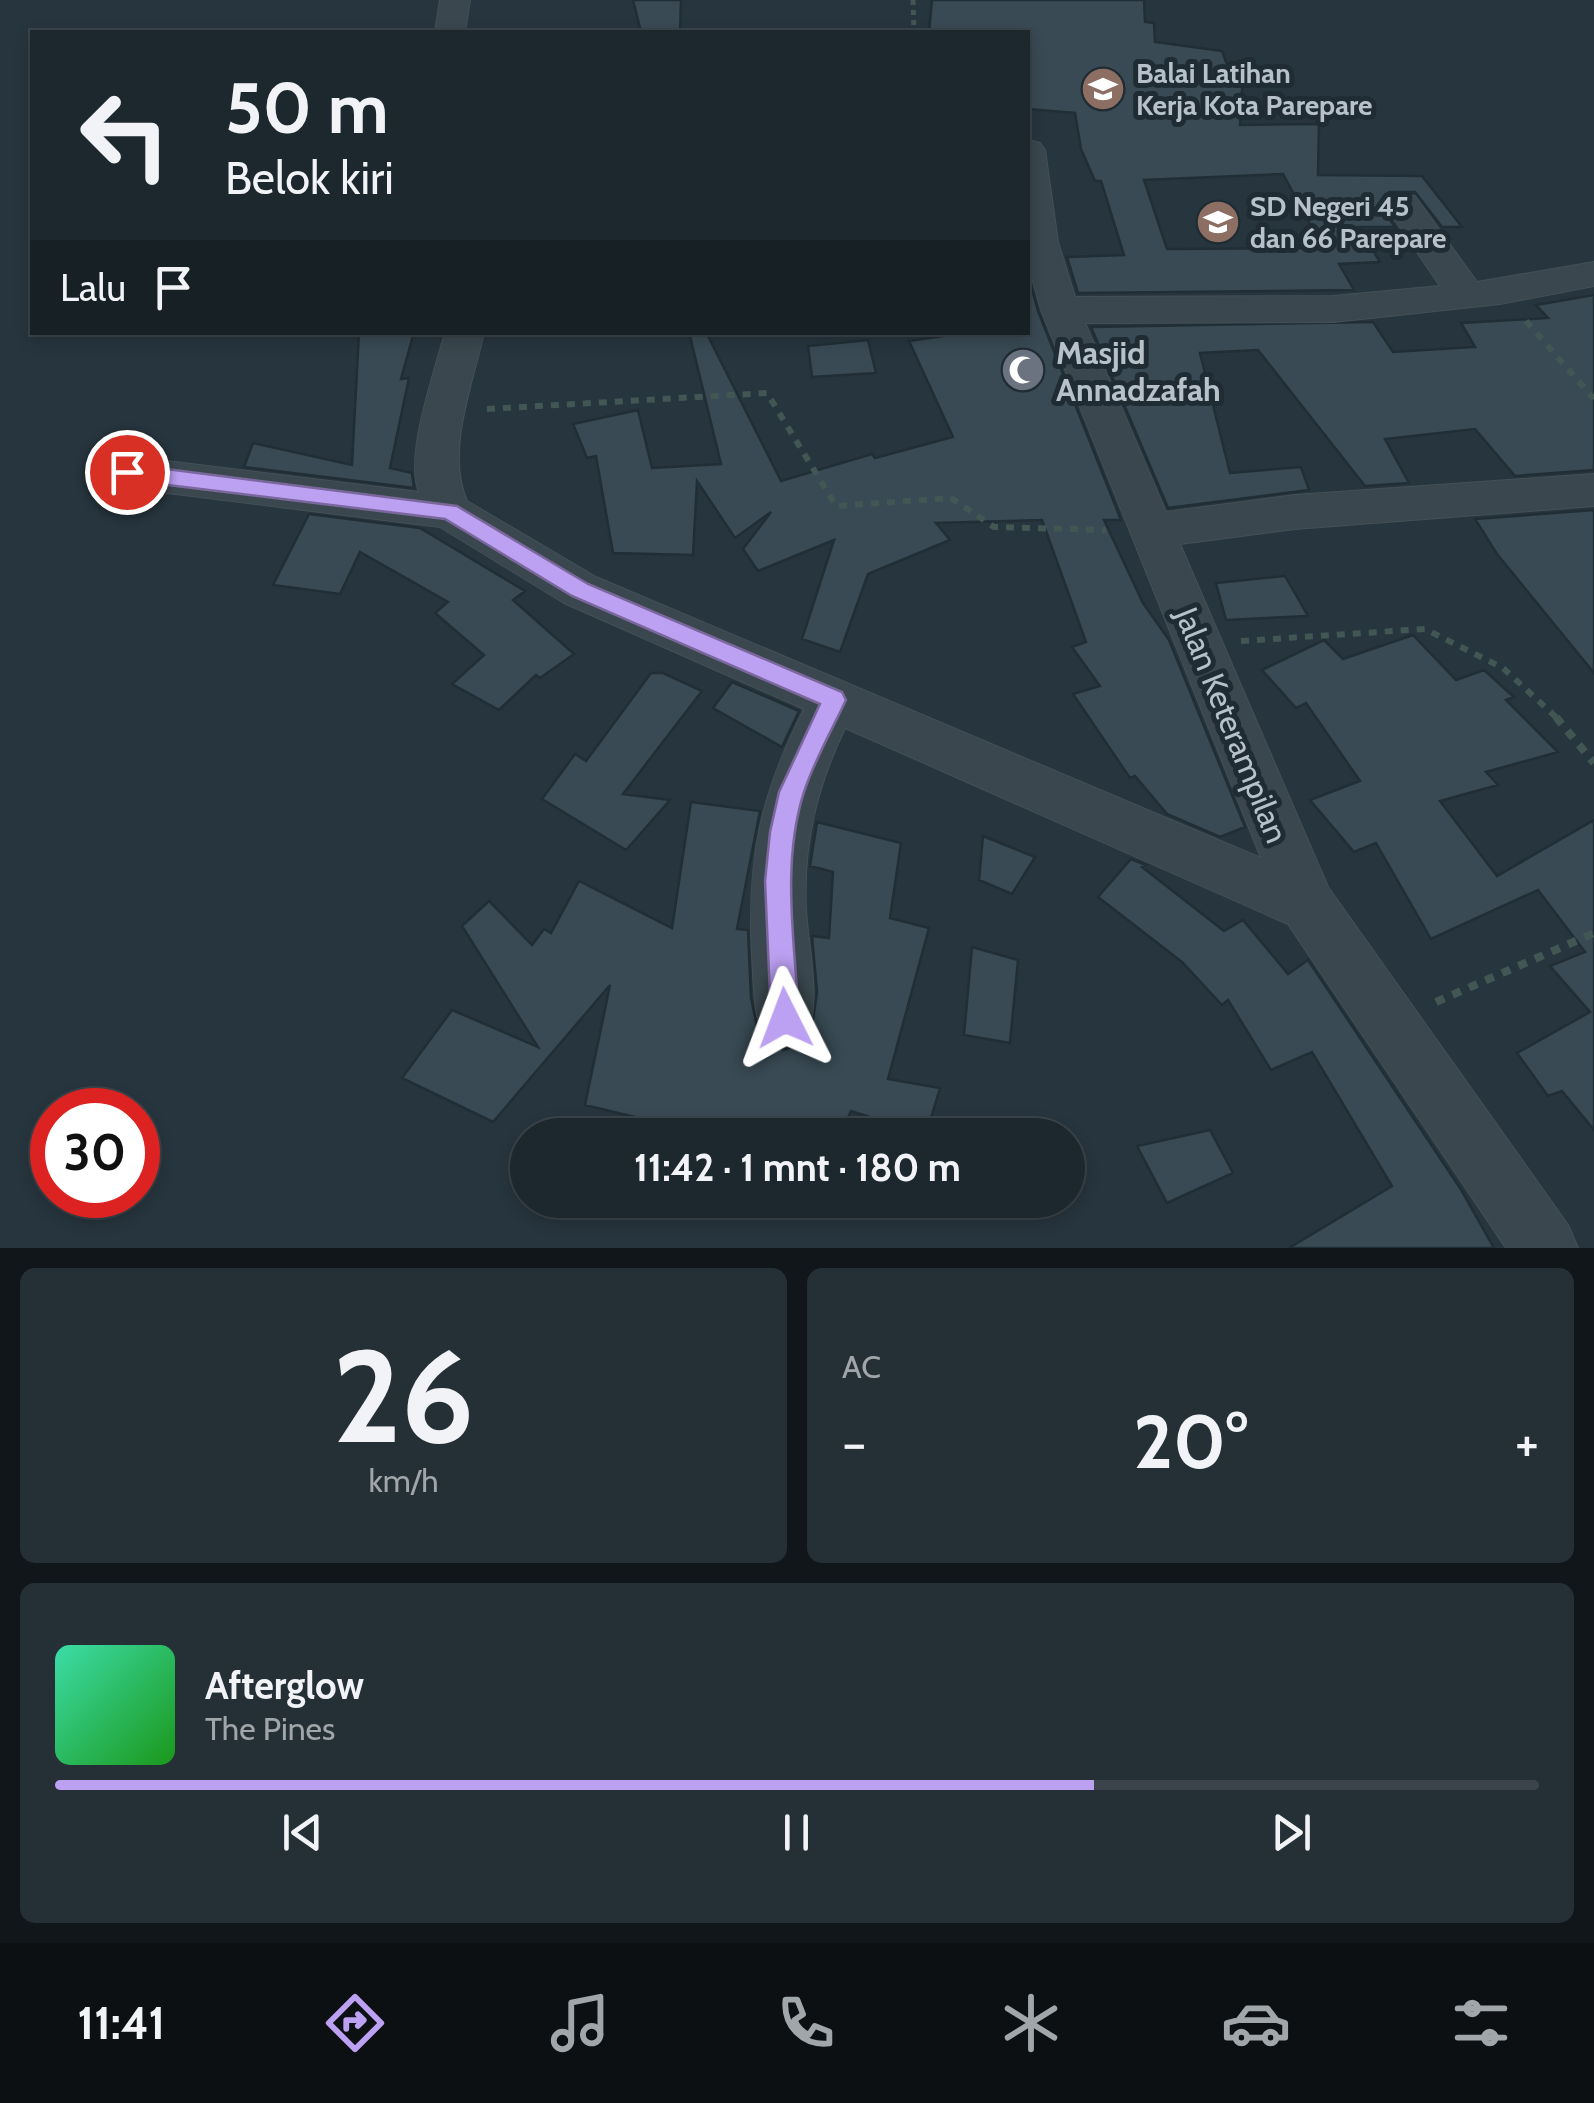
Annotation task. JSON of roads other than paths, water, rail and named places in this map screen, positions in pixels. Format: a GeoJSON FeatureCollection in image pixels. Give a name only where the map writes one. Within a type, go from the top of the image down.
{"type":"FeatureCollection","features":[{"type":"Feature","properties":{"kind":"street"},"geometry":{"type":"LineString","coordinates":[[450,30],[456,0]]}},
{"type":"Feature","properties":{"kind":"street","name":"Jalan Keterampilan"},"geometry":{"type":"LineString","coordinates":[[1030,165],[1040,242],[1060,310],[1201,643],[1284,856],[1308,905],[1545,1248]]}},
{"type":"Feature","properties":{"kind":"street"},"geometry":{"type":"LineString","coordinates":[[1402,204],[1484,294]]}},
{"type":"Feature","properties":{"kind":"street"},"geometry":{"type":"LineString","coordinates":[[1060,310],[1334,309],[1484,294],[1594,274]]}},
{"type":"Feature","properties":{"kind":"street"},"geometry":{"type":"LineString","coordinates":[[450,512],[436,480],[437,452],[464,335]]}},
{"type":"Feature","properties":{"kind":"street"},"geometry":{"type":"LineString","coordinates":[[127,472],[450,512],[580,590],[1308,905]]}},
{"type":"Feature","properties":{"kind":"street"},"geometry":{"type":"LineString","coordinates":[[1152,532],[1295,512],[1594,490]]}},
{"type":"Feature","properties":{"kind":"street"},"geometry":{"type":"LineString","coordinates":[[785,1018],[778,881],[783,832],[792,792],[834,700]]}},
{"type":"Feature","properties":{"kind":"place","name":"Balai Latihan Kerja Kota Parepare"},"geometry":{"type":"Point","coordinates":[1103,89]}},
{"type":"Feature","properties":{"kind":"place","name":"SD Negeri 45 dan 66 Parepare"},"geometry":{"type":"Point","coordinates":[1218,222]}},
{"type":"Feature","properties":{"kind":"place","name":"Masjid Annadzafah"},"geometry":{"type":"Point","coordinates":[1023,370]}}]}
